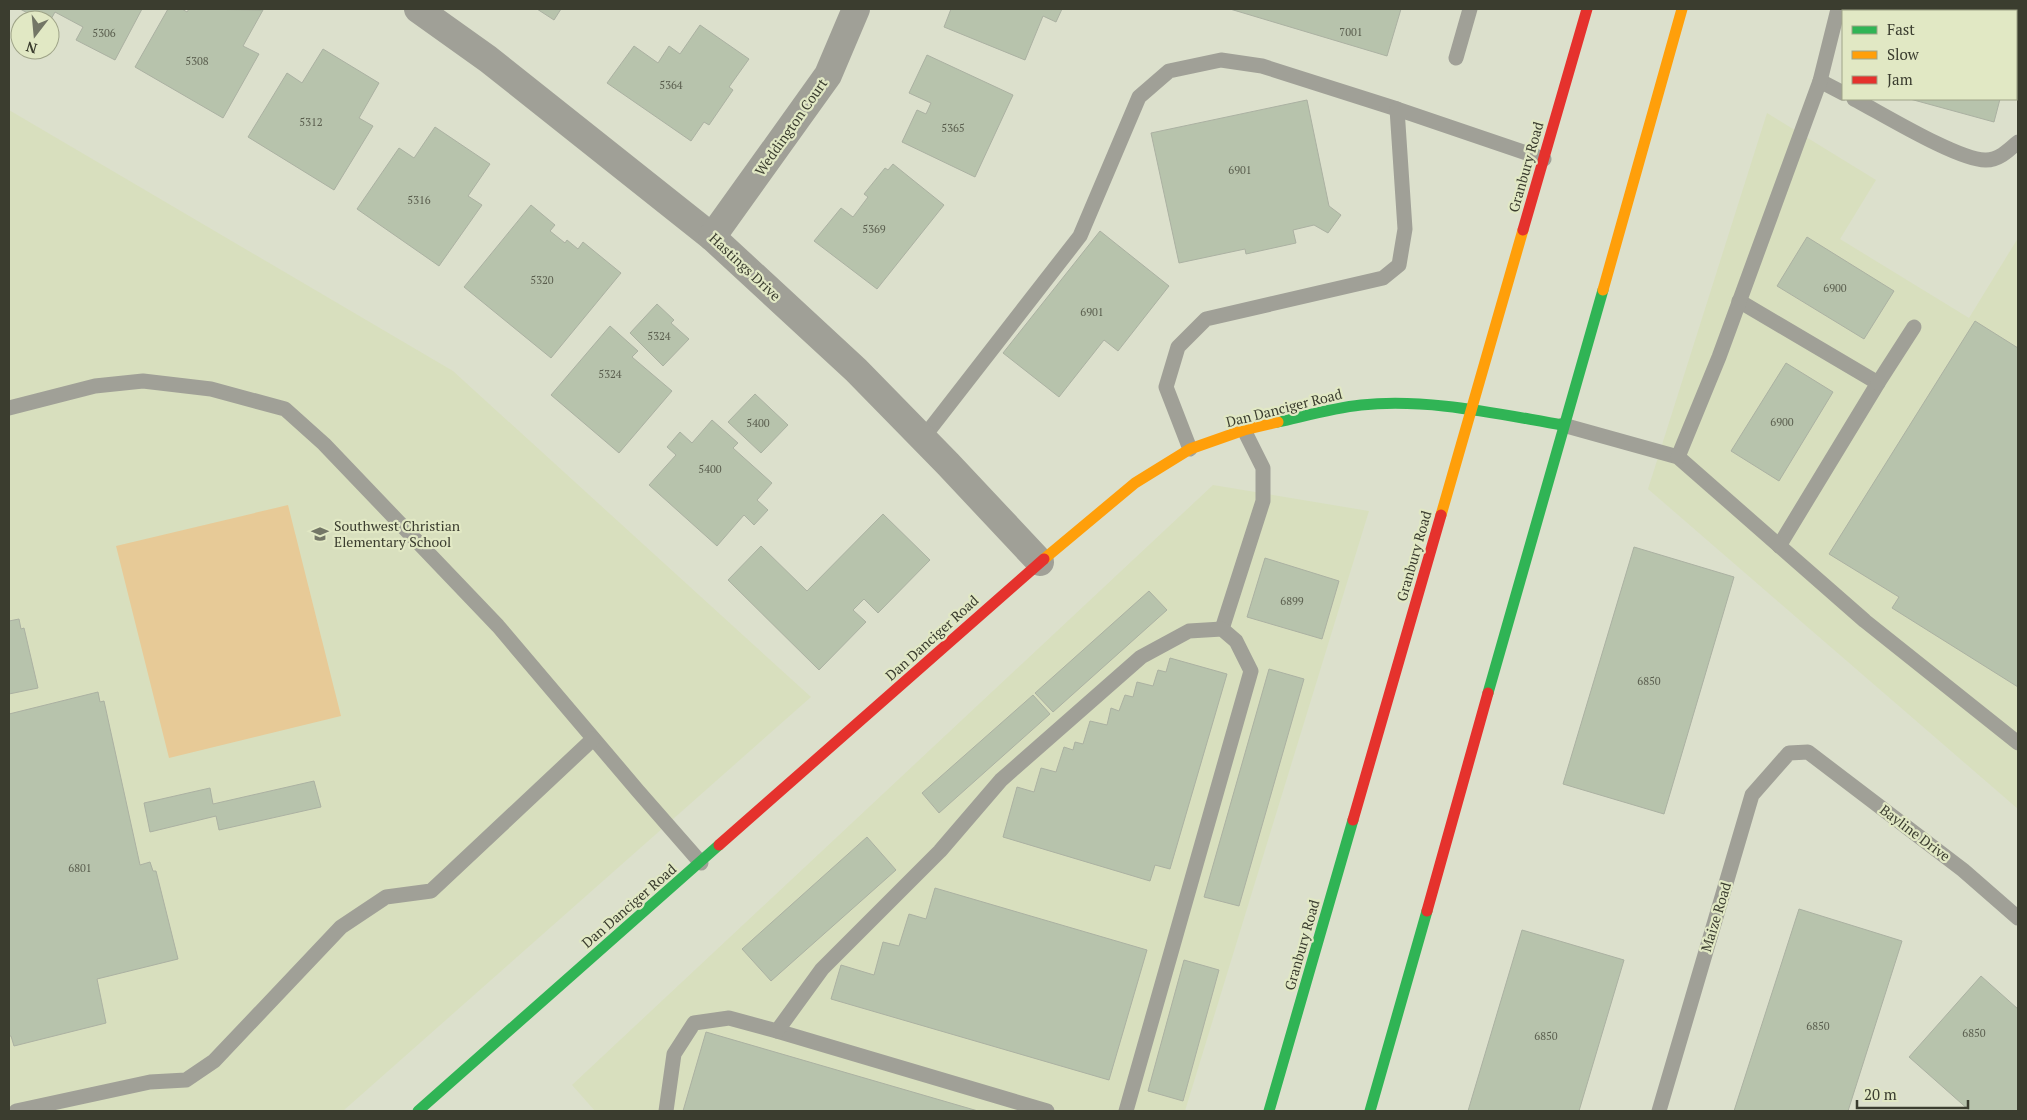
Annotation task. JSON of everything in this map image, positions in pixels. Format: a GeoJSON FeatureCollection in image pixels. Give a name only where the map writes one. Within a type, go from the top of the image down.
{"type":"FeatureCollection","features":[{"type":"Feature","properties":{"kind":"main road","name":"Granbury Road"},"geometry":{"type":"LineString","coordinates":[[1269,1111],[1587,9]]}},
{"type":"Feature","properties":{"kind":"main road"},"geometry":{"type":"LineString","coordinates":[[1370,1111],[1682,9]]}},
{"type":"Feature","properties":{"kind":"main road","name":"Dan Danciger Road"},"geometry":{"type":"LineString","coordinates":[[418,1111],[1040,562],[1135,483],[1190,449],[1244,430],[1361,405],[1416,404],[1472,410],[1563,425]]}},
{"type":"Feature","properties":{"kind":"street","name":"Hastings Drive"},"geometry":{"type":"LineString","coordinates":[[418,9],[488,59],[712,237],[856,370],[1040,562]]}},
{"type":"Feature","properties":{"kind":"street","name":"Weddington Court"},"geometry":{"type":"LineString","coordinates":[[712,237],[828,75],[856,9]]}},
{"type":"Feature","properties":{"kind":"lane"},"geometry":{"type":"LineString","coordinates":[[1456,58],[1470,9]]}},
{"type":"Feature","properties":{"kind":"lane"},"geometry":{"type":"LineString","coordinates":[[1678,457],[1719,357],[1820,81],[1838,9]]}},
{"type":"Feature","properties":{"kind":"lane"},"geometry":{"type":"LineString","coordinates":[[923,438],[1080,236],[1139,98],[1169,72],[1221,60],[1262,66],[1544,159]]}},
{"type":"Feature","properties":{"kind":"lane"},"geometry":{"type":"LineString","coordinates":[[1820,81],[1842,92]]}},
{"type":"Feature","properties":{"kind":"lane"},"geometry":{"type":"LineString","coordinates":[[1856,100],[1961,156],[1986,160],[2006,153],[2018,142]]}},
{"type":"Feature","properties":{"kind":"lane"},"geometry":{"type":"LineString","coordinates":[[1190,449],[1166,387],[1178,347],[1206,319],[1383,278],[1399,265],[1405,229],[1397,109]]}},
{"type":"Feature","properties":{"kind":"lane"},"geometry":{"type":"LineString","coordinates":[[1739,302],[1878,383]]}},
{"type":"Feature","properties":{"kind":"lane"},"geometry":{"type":"LineString","coordinates":[[1779,546],[1914,326]]}},
{"type":"Feature","properties":{"kind":"lane"},"geometry":{"type":"LineString","coordinates":[[9,408],[95,386],[142,381],[211,389],[285,409],[324,444],[498,626],[701,863]]}},
{"type":"Feature","properties":{"kind":"lane"},"geometry":{"type":"LineString","coordinates":[[1563,425],[1678,457],[1865,621],[2018,743]]}},
{"type":"Feature","properties":{"kind":"lane"},"geometry":{"type":"LineString","coordinates":[[1222,629],[1263,502],[1263,468],[1244,430]]}},
{"type":"Feature","properties":{"kind":"lane"},"geometry":{"type":"LineString","coordinates":[[777,1031],[822,969],[940,851],[1001,780],[1141,657],[1189,632],[1222,629],[1236,641],[1251,670],[1126,1111]]}},
{"type":"Feature","properties":{"kind":"lane"},"geometry":{"type":"LineString","coordinates":[[16,1111],[150,1082],[186,1080],[214,1061],[341,927],[386,897],[431,891],[593,738]]}},
{"type":"Feature","properties":{"kind":"lane","name":"Bayline Drive"},"geometry":{"type":"LineString","coordinates":[[1808,752],[1963,870],[2018,918]]}},
{"type":"Feature","properties":{"kind":"lane","name":"Maize Road"},"geometry":{"type":"LineString","coordinates":[[1659,1111],[1752,795],[1789,753],[1808,752]]}},
{"type":"Feature","properties":{"kind":"lane"},"geometry":{"type":"LineString","coordinates":[[666,1111],[674,1054],[694,1023],[729,1018],[1047,1111]]}},
{"type":"Feature","properties":{"kind":"shaded area","name":"Southwest Christian Elementary School"},"geometry":{"type":"Polygon","coordinates":[[[9,110],[453,371],[811,697],[343,1111],[9,1111],[9,110]]]}},
{"type":"Feature","properties":{"kind":"shaded area"},"geometry":{"type":"Polygon","coordinates":[[[1767,113],[1876,180],[1840,239],[1969,318],[2018,238],[2018,809],[1648,489],[1767,113]]]}},
{"type":"Feature","properties":{"kind":"shaded area"},"geometry":{"type":"Polygon","coordinates":[[[1213,485],[1369,511],[1185,1111],[595,1111],[572,1085],[1213,485]]]}},
{"type":"Feature","properties":{"kind":"shaded area"},"geometry":{"type":"Polygon","coordinates":[[[288,505],[341,716],[169,758],[116,546],[288,505]]]}},
{"type":"Feature","properties":{"kind":"building"},"geometry":{"type":"Polygon","coordinates":[[[20,9],[142,9],[115,60],[76,40],[83,27],[60,15],[60,10],[20,9]]]}},
{"type":"Feature","properties":{"kind":"building"},"geometry":{"type":"Polygon","coordinates":[[[168,9],[182,9],[187,12],[189,9],[263,10],[243,46],[259,54],[223,118],[135,67],[168,9]]]}},
{"type":"Feature","properties":{"kind":"building"},"geometry":{"type":"Polygon","coordinates":[[[537,9],[561,9],[554,20],[537,9]]]}},
{"type":"Feature","properties":{"kind":"building"},"geometry":{"type":"Polygon","coordinates":[[[951,9],[1062,9],[1056,22],[1043,16],[1025,60],[944,27],[951,9]]]}},
{"type":"Feature","properties":{"kind":"building"},"geometry":{"type":"Polygon","coordinates":[[[1230,9],[1401,9],[1387,56],[1230,9]]]}},
{"type":"Feature","properties":{"kind":"building"},"geometry":{"type":"Polygon","coordinates":[[[2018,9],[2017,38],[2017,10],[1920,10],[2018,9]]]}},
{"type":"Feature","properties":{"kind":"building"},"geometry":{"type":"Polygon","coordinates":[[[700,25],[749,59],[729,87],[733,90],[709,125],[704,122],[691,141],[607,83],[634,46],[658,63],[669,46],[680,54],[700,25]]]}},
{"type":"Feature","properties":{"kind":"building"},"geometry":{"type":"Polygon","coordinates":[[[323,49],[379,83],[359,118],[373,126],[334,190],[248,137],[287,73],[302,83],[323,49]]]}},
{"type":"Feature","properties":{"kind":"building"},"geometry":{"type":"Polygon","coordinates":[[[927,55],[1013,95],[975,177],[902,142],[917,110],[926,114],[931,103],[909,93],[927,55]]]}},
{"type":"Feature","properties":{"kind":"building"},"geometry":{"type":"Polygon","coordinates":[[[1307,100],[1329,206],[1341,215],[1328,233],[1314,225],[1293,230],[1296,243],[1246,254],[1245,249],[1179,263],[1151,133],[1307,100]]]}},
{"type":"Feature","properties":{"kind":"building"},"geometry":{"type":"Polygon","coordinates":[[[1914,100],[2000,100],[1994,122],[1914,100]]]}},
{"type":"Feature","properties":{"kind":"building"},"geometry":{"type":"Polygon","coordinates":[[[435,127],[490,164],[468,196],[482,205],[439,266],[357,209],[399,148],[414,158],[435,127]]]}},
{"type":"Feature","properties":{"kind":"building"},"geometry":{"type":"Polygon","coordinates":[[[893,164],[944,205],[877,289],[814,241],[841,208],[853,217],[868,197],[864,194],[885,168],[888,170],[893,164]]]}},
{"type":"Feature","properties":{"kind":"building"},"geometry":{"type":"Polygon","coordinates":[[[531,205],[555,225],[550,231],[565,243],[567,240],[578,249],[583,242],[621,273],[551,358],[464,287],[531,205]]]}},
{"type":"Feature","properties":{"kind":"building"},"geometry":{"type":"Polygon","coordinates":[[[1100,231],[1169,286],[1118,351],[1104,340],[1059,397],[1003,353],[1100,231]]]}},
{"type":"Feature","properties":{"kind":"building"},"geometry":{"type":"Polygon","coordinates":[[[1807,237],[1894,291],[1864,339],[1777,286],[1807,237]]]}},
{"type":"Feature","properties":{"kind":"building"},"geometry":{"type":"Polygon","coordinates":[[[657,304],[674,320],[671,323],[689,339],[663,366],[630,333],[657,304]]]}},
{"type":"Feature","properties":{"kind":"building"},"geometry":{"type":"Polygon","coordinates":[[[1975,321],[2018,348],[2018,687],[1892,608],[1899,597],[1829,554],[1975,321]]]}},
{"type":"Feature","properties":{"kind":"building"},"geometry":{"type":"Polygon","coordinates":[[[610,326],[638,351],[632,357],[672,391],[619,453],[551,395],[610,326]]]}},
{"type":"Feature","properties":{"kind":"building"},"geometry":{"type":"Polygon","coordinates":[[[1786,363],[1833,392],[1779,481],[1731,451],[1786,363]]]}},
{"type":"Feature","properties":{"kind":"building"},"geometry":{"type":"Polygon","coordinates":[[[755,394],[788,425],[761,453],[728,422],[755,394]]]}},
{"type":"Feature","properties":{"kind":"building"},"geometry":{"type":"Polygon","coordinates":[[[712,420],[738,443],[733,448],[772,483],[757,500],[768,510],[754,525],[744,515],[717,546],[649,485],[676,455],[667,447],[680,432],[692,443],[712,420]]]}},
{"type":"Feature","properties":{"kind":"building"},"geometry":{"type":"Polygon","coordinates":[[[883,514],[930,560],[878,613],[864,599],[853,610],[866,622],[819,670],[728,580],[761,546],[807,591],[883,514]]]}},
{"type":"Feature","properties":{"kind":"building"},"geometry":{"type":"Polygon","coordinates":[[[1634,547],[1734,577],[1664,814],[1563,784],[1634,547]]]}},
{"type":"Feature","properties":{"kind":"building"},"geometry":{"type":"Polygon","coordinates":[[[1265,558],[1339,581],[1322,639],[1247,617],[1265,558]]]}},
{"type":"Feature","properties":{"kind":"building"},"geometry":{"type":"Polygon","coordinates":[[[1149,591],[1167,610],[1053,712],[1035,693],[1149,591]]]}},
{"type":"Feature","properties":{"kind":"building"},"geometry":{"type":"Polygon","coordinates":[[[19,619],[21,629],[24,628],[38,688],[9,694],[9,621],[19,619]]]}},
{"type":"Feature","properties":{"kind":"building"},"geometry":{"type":"Polygon","coordinates":[[[1170,658],[1227,674],[1170,869],[1155,865],[1150,881],[1003,837],[1017,787],[1034,792],[1041,768],[1056,772],[1064,747],[1073,750],[1075,742],[1083,744],[1090,721],[1107,725],[1111,708],[1119,711],[1125,695],[1133,697],[1137,682],[1153,686],[1158,670],[1166,672],[1170,658]]]}},
{"type":"Feature","properties":{"kind":"building"},"geometry":{"type":"Polygon","coordinates":[[[1269,669],[1304,679],[1239,906],[1204,897],[1269,669]]]}},
{"type":"Feature","properties":{"kind":"building"},"geometry":{"type":"Polygon","coordinates":[[[98,692],[100,702],[104,701],[140,865],[150,862],[153,871],[156,871],[178,959],[97,979],[106,1023],[14,1046],[11,1036],[9,1036],[9,714],[98,692]]]}},
{"type":"Feature","properties":{"kind":"building"},"geometry":{"type":"Polygon","coordinates":[[[1033,695],[1050,714],[939,813],[922,793],[1033,695]]]}},
{"type":"Feature","properties":{"kind":"building"},"geometry":{"type":"Polygon","coordinates":[[[314,781],[321,807],[219,830],[216,816],[150,832],[144,803],[210,788],[213,804],[314,781]]]}},
{"type":"Feature","properties":{"kind":"building"},"geometry":{"type":"Polygon","coordinates":[[[867,837],[896,870],[771,981],[742,949],[867,837]]]}},
{"type":"Feature","properties":{"kind":"building"},"geometry":{"type":"Polygon","coordinates":[[[935,888],[1147,950],[1109,1080],[831,999],[841,965],[874,975],[883,942],[899,946],[909,914],[926,919],[935,888]]]}},
{"type":"Feature","properties":{"kind":"building"},"geometry":{"type":"Polygon","coordinates":[[[1799,909],[1902,941],[1848,1111],[1734,1111],[1799,909]]]}},
{"type":"Feature","properties":{"kind":"building"},"geometry":{"type":"Polygon","coordinates":[[[1522,930],[1624,960],[1579,1111],[1468,1111],[1522,930]]]}},
{"type":"Feature","properties":{"kind":"building"},"geometry":{"type":"Polygon","coordinates":[[[1184,960],[1219,970],[1183,1101],[1148,1091],[1184,960]]]}},
{"type":"Feature","properties":{"kind":"building"},"geometry":{"type":"Polygon","coordinates":[[[1981,976],[2018,1009],[2018,1111],[1970,1111],[1909,1057],[1981,976]]]}},
{"type":"Feature","properties":{"kind":"building"},"geometry":{"type":"Polygon","coordinates":[[[706,1032],[978,1111],[683,1111],[706,1032]]]}},
{"type":"Feature","properties":{"kind":"traffic: fast"},"geometry":{"type":"LineString","coordinates":[[1488,693],[1603,290]]}},
{"type":"Feature","properties":{"kind":"traffic: fast"},"geometry":{"type":"LineString","coordinates":[[1278,422],[1351,406],[1386,403],[1462,408],[1563,425]]}},
{"type":"Feature","properties":{"kind":"traffic: fast"},"geometry":{"type":"LineString","coordinates":[[1269,1111],[1353,820]]}},
{"type":"Feature","properties":{"kind":"traffic: fast"},"geometry":{"type":"LineString","coordinates":[[418,1111],[719,845]]}},
{"type":"Feature","properties":{"kind":"traffic: fast"},"geometry":{"type":"LineString","coordinates":[[1370,1111],[1427,911]]}},
{"type":"Feature","properties":{"kind":"traffic: slow"},"geometry":{"type":"LineString","coordinates":[[1603,290],[1682,9]]}},
{"type":"Feature","properties":{"kind":"traffic: slow"},"geometry":{"type":"LineString","coordinates":[[1441,515],[1523,230]]}},
{"type":"Feature","properties":{"kind":"traffic: slow"},"geometry":{"type":"LineString","coordinates":[[1044,559],[1135,483],[1190,449],[1244,430],[1278,422]]}},
{"type":"Feature","properties":{"kind":"traffic: jam"},"geometry":{"type":"LineString","coordinates":[[1523,230],[1587,9]]}},
{"type":"Feature","properties":{"kind":"traffic: jam"},"geometry":{"type":"LineString","coordinates":[[1353,820],[1441,515]]}},
{"type":"Feature","properties":{"kind":"traffic: jam"},"geometry":{"type":"LineString","coordinates":[[719,845],[1044,559]]}},
{"type":"Feature","properties":{"kind":"traffic: jam"},"geometry":{"type":"LineString","coordinates":[[1427,911],[1488,693]]}},
{"type":"Feature","properties":{"kind":"place","name":"Southwest Christian Elementary School"},"geometry":{"type":"Point","coordinates":[320,534]}}]}
